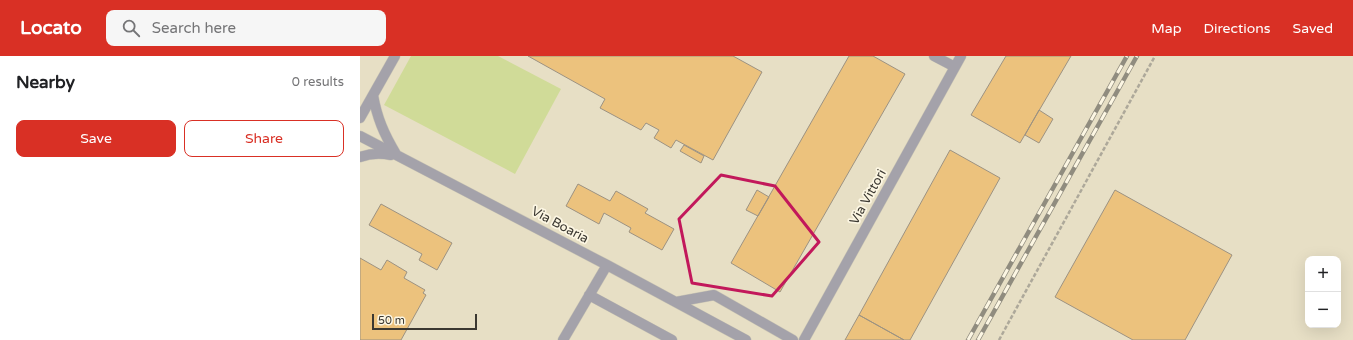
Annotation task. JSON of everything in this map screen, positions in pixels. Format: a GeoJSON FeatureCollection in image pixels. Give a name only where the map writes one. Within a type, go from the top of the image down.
{"type":"FeatureCollection","features":[{"type":"Feature","properties":{"kind":"street"},"geometry":{"type":"LineString","coordinates":[[360,118],[395,56]]}},
{"type":"Feature","properties":{"kind":"street"},"geometry":{"type":"LineString","coordinates":[[934,56],[955,67]]}},
{"type":"Feature","properties":{"kind":"street","name":"Via Vittori"},"geometry":{"type":"LineString","coordinates":[[804,340],[961,56]]}},
{"type":"Feature","properties":{"kind":"street"},"geometry":{"type":"LineString","coordinates":[[373,95],[381,126],[397,155]]}},
{"type":"Feature","properties":{"kind":"street","name":"Via Boaria"},"geometry":{"type":"LineString","coordinates":[[360,136],[607,265],[746,340]]}},
{"type":"Feature","properties":{"kind":"street"},"geometry":{"type":"LineString","coordinates":[[360,157],[368,154],[381,153],[397,155]]}},
{"type":"Feature","properties":{"kind":"street"},"geometry":{"type":"LineString","coordinates":[[563,340],[607,265]]}},
{"type":"Feature","properties":{"kind":"street"},"geometry":{"type":"LineString","coordinates":[[589,295],[672,340]]}},
{"type":"Feature","properties":{"kind":"street"},"geometry":{"type":"LineString","coordinates":[[676,302],[714,295],[793,340]]}},
{"type":"Feature","properties":{"kind":"path"},"geometry":{"type":"LineString","coordinates":[[999,340],[1155,56]]}},
{"type":"Feature","properties":{"kind":"highlighted area"},"geometry":{"type":"Polygon","coordinates":[[[721,175],[775,186],[819,242],[772,296],[692,283],[679,219],[721,175]]]}},
{"type":"Feature","properties":{"kind":"shaded area"},"geometry":{"type":"Polygon","coordinates":[[[360,56],[1353,56],[1353,340],[360,340],[360,56]]]}},
{"type":"Feature","properties":{"kind":"green space"},"geometry":{"type":"Polygon","coordinates":[[[411,56],[498,56],[561,89],[515,174],[384,105],[411,56]]]}},
{"type":"Feature","properties":{"kind":"building"},"geometry":{"type":"Polygon","coordinates":[[[528,56],[733,56],[762,72],[713,160],[676,140],[671,148],[654,138],[659,130],[646,123],[641,130],[600,108],[605,99],[528,56]]]}},
{"type":"Feature","properties":{"kind":"building"},"geometry":{"type":"Polygon","coordinates":[[[849,56],[873,56],[905,74],[780,292],[731,263],[849,56]]]}},
{"type":"Feature","properties":{"kind":"building"},"geometry":{"type":"Polygon","coordinates":[[[1006,56],[1071,56],[1020,143],[971,115],[1006,56]]]}},
{"type":"Feature","properties":{"kind":"building"},"geometry":{"type":"Polygon","coordinates":[[[1039,110],[1053,119],[1039,143],[1025,135],[1039,110]]]}},
{"type":"Feature","properties":{"kind":"building"},"geometry":{"type":"Polygon","coordinates":[[[684,145],[704,156],[701,163],[680,151],[684,145]]]}},
{"type":"Feature","properties":{"kind":"building"},"geometry":{"type":"Polygon","coordinates":[[[950,150],[1000,178],[910,340],[904,340],[859,315],[950,150]]]}},
{"type":"Feature","properties":{"kind":"building"},"geometry":{"type":"Polygon","coordinates":[[[578,184],[610,201],[616,191],[648,209],[645,213],[674,229],[662,250],[629,232],[631,228],[604,213],[599,224],[566,206],[578,184]]]}},
{"type":"Feature","properties":{"kind":"building"},"geometry":{"type":"Polygon","coordinates":[[[757,190],[769,197],[758,216],[746,210],[757,190]]]}},
{"type":"Feature","properties":{"kind":"building"},"geometry":{"type":"Polygon","coordinates":[[[1115,190],[1232,255],[1185,340],[1133,340],[1055,297],[1115,190]]]}},
{"type":"Feature","properties":{"kind":"building"},"geometry":{"type":"Polygon","coordinates":[[[381,204],[452,243],[437,270],[419,260],[422,254],[369,225],[381,204]]]}},
{"type":"Feature","properties":{"kind":"building"},"geometry":{"type":"Polygon","coordinates":[[[360,258],[381,270],[387,260],[407,272],[404,278],[425,290],[423,293],[426,295],[401,340],[360,340],[360,258]]]}},
{"type":"Feature","properties":{"kind":"building"},"geometry":{"type":"Polygon","coordinates":[[[859,315],[904,340],[845,340],[859,315]]]}},
{"type":"Feature","properties":{"kind":"railway"},"geometry":{"type":"LineString","coordinates":[[968,340],[1127,56]]}},
{"type":"Feature","properties":{"kind":"railway"},"geometry":{"type":"LineString","coordinates":[[978,340],[1137,56]]}}]}
